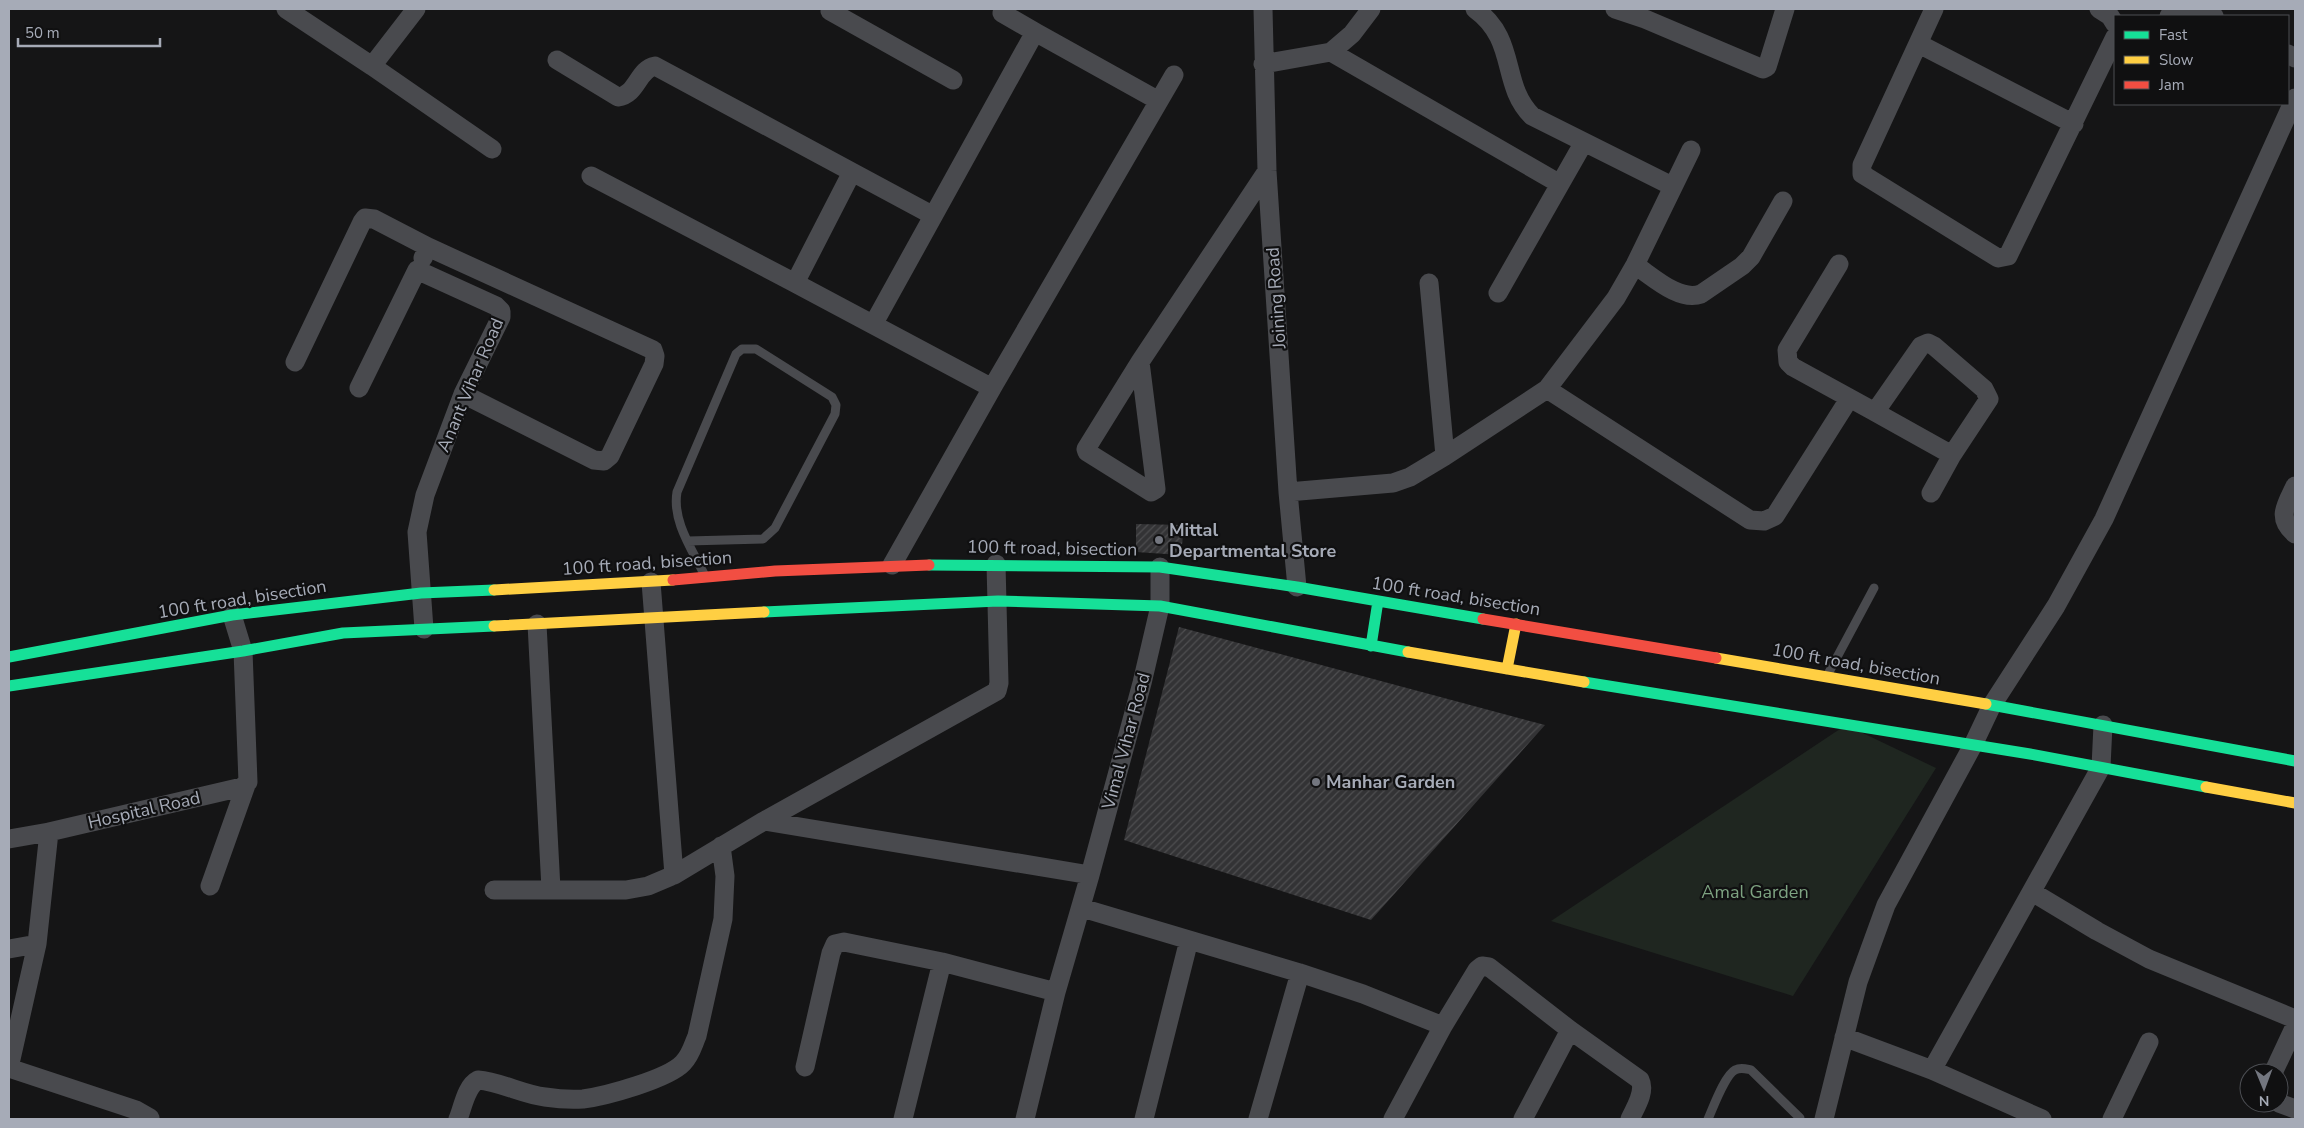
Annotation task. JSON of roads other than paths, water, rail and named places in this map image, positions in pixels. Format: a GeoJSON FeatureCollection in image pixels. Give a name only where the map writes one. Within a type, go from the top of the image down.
{"type":"FeatureCollection","features":[{"type":"Feature","properties":{"kind":"street"},"geometry":{"type":"LineString","coordinates":[[286,9],[492,149]]}},
{"type":"Feature","properties":{"kind":"street"},"geometry":{"type":"LineString","coordinates":[[372,66],[416,9]]}},
{"type":"Feature","properties":{"kind":"street","name":"Joining Road"},"geometry":{"type":"LineString","coordinates":[[1263,9],[1267,171],[1288,492],[1297,587]]}},
{"type":"Feature","properties":{"kind":"street"},"geometry":{"type":"LineString","coordinates":[[1263,64],[1331,52],[1352,34],[1371,9]]}},
{"type":"Feature","properties":{"kind":"street"},"geometry":{"type":"LineString","coordinates":[[1475,9],[1485,16],[1498,33],[1506,50],[1516,94],[1524,108],[1532,116],[1672,186]]}},
{"type":"Feature","properties":{"kind":"street"},"geometry":{"type":"LineString","coordinates":[[1615,9],[1647,14],[1763,69],[1767,67],[1786,9]]}},
{"type":"Feature","properties":{"kind":"street"},"geometry":{"type":"LineString","coordinates":[[1934,9],[1862,165],[1862,174],[1998,258],[2008,256],[2114,39]]}},
{"type":"Feature","properties":{"kind":"street"},"geometry":{"type":"LineString","coordinates":[[2099,9],[2110,16],[2114,22]]}},
{"type":"Feature","properties":{"kind":"street"},"geometry":{"type":"LineString","coordinates":[[829,10],[953,80]]}},
{"type":"Feature","properties":{"kind":"street"},"geometry":{"type":"LineString","coordinates":[[1000,10],[1035,32],[1159,101]]}},
{"type":"Feature","properties":{"kind":"street"},"geometry":{"type":"LineString","coordinates":[[2173,15],[2195,10],[2211,15]]}},
{"type":"Feature","properties":{"kind":"street"},"geometry":{"type":"LineString","coordinates":[[874,324],[932,215],[1035,32]]}},
{"type":"Feature","properties":{"kind":"street"},"geometry":{"type":"LineString","coordinates":[[1919,44],[2074,124]]}},
{"type":"Feature","properties":{"kind":"street"},"geometry":{"type":"LineString","coordinates":[[1331,52],[1560,184]]}},
{"type":"Feature","properties":{"kind":"street"},"geometry":{"type":"LineString","coordinates":[[558,60],[618,97],[630,94],[647,70],[656,66],[932,215]]}},
{"type":"Feature","properties":{"kind":"street"},"geometry":{"type":"LineString","coordinates":[[892,565],[992,388],[1174,75]]}},
{"type":"Feature","properties":{"kind":"street"},"geometry":{"type":"LineString","coordinates":[[1824,1119],[1858,982],[1886,905],[1973,745],[1992,705],[2056,606],[2104,519],[2295,98]]}},
{"type":"Feature","properties":{"kind":"street"},"geometry":{"type":"LineString","coordinates":[[1498,293],[1584,142]]}},
{"type":"Feature","properties":{"kind":"street"},"geometry":{"type":"LineString","coordinates":[[1288,492],[1392,484],[1410,477],[1547,389],[1616,298],[1635,265],[1691,150]]}},
{"type":"Feature","properties":{"kind":"street"},"geometry":{"type":"LineString","coordinates":[[1140,362],[1156,490],[1152,492],[1086,450],[1140,362],[1267,171]]}},
{"type":"Feature","properties":{"kind":"street"},"geometry":{"type":"LineString","coordinates":[[795,283],[852,172]]}},
{"type":"Feature","properties":{"kind":"street"},"geometry":{"type":"LineString","coordinates":[[591,176],[992,388]]}},
{"type":"Feature","properties":{"kind":"street"},"geometry":{"type":"LineString","coordinates":[[1635,265],[1680,294],[1695,296],[1701,294],[1742,266],[1751,257],[1783,201]]}},
{"type":"Feature","properties":{"kind":"street"},"geometry":{"type":"LineString","coordinates":[[294,362],[362,222],[366,218],[374,219],[428,247],[653,350],[656,356],[654,364],[610,456],[604,461],[594,460],[463,394]]}},
{"type":"Feature","properties":{"kind":"street"},"geometry":{"type":"LineString","coordinates":[[359,388],[428,247]]}},
{"type":"Feature","properties":{"kind":"street"},"geometry":{"type":"LineString","coordinates":[[1839,264],[1787,350],[1786,357],[1793,367],[1952,455]]}},
{"type":"Feature","properties":{"kind":"street","name":"Anant Vihar Road"},"geometry":{"type":"LineString","coordinates":[[417,270],[496,306],[501,311],[501,317],[463,394],[426,495],[417,532],[424,629]]}},
{"type":"Feature","properties":{"kind":"street"},"geometry":{"type":"LineString","coordinates":[[1429,283],[1445,456]]}},
{"type":"Feature","properties":{"kind":"street"},"geometry":{"type":"LineString","coordinates":[[1875,412],[1921,346],[1930,344],[1984,389],[1989,399],[1952,455],[1931,493]]}},
{"type":"Feature","properties":{"kind":"street"},"geometry":{"type":"LineString","coordinates":[[1547,389],[1750,520],[1764,521],[1775,516],[1850,399]]}},
{"type":"Feature","properties":{"kind":"street"},"geometry":{"type":"LineString","coordinates":[[2295,486],[2284,517],[2286,526],[2295,534]]}},
{"type":"Feature","properties":{"kind":"street"},"geometry":{"type":"LineString","coordinates":[[494,890],[626,890],[648,886],[674,875],[764,820],[996,692],[999,683],[996,564]]}},
{"type":"Feature","properties":{"kind":"street","name":"100 ft road, bisection"},"geometry":{"type":"LineString","coordinates":[[9,657],[232,615],[421,593],[651,582],[776,571],[892,565],[996,564],[1160,567],[1297,587],[1992,705],[2295,761]]}},
{"type":"Feature","properties":{"kind":"street","name":"Vimal Vihar Road"},"geometry":{"type":"LineString","coordinates":[[1025,1119],[1056,992],[1082,908],[1142,683],[1160,606],[1160,567]]}},
{"type":"Feature","properties":{"kind":"street"},"geometry":{"type":"LineString","coordinates":[[651,582],[674,875]]}},
{"type":"Feature","properties":{"kind":"street"},"geometry":{"type":"LineString","coordinates":[[1371,646],[1378,601]]}},
{"type":"Feature","properties":{"kind":"street"},"geometry":{"type":"LineString","coordinates":[[9,686],[243,652],[343,633],[998,602],[1160,606],[1371,646],[1973,745],[2295,803]]}},
{"type":"Feature","properties":{"kind":"street"},"geometry":{"type":"LineString","coordinates":[[210,886],[250,779],[243,652],[232,615]]}},
{"type":"Feature","properties":{"kind":"street"},"geometry":{"type":"LineString","coordinates":[[537,624],[551,889]]}},
{"type":"Feature","properties":{"kind":"street"},"geometry":{"type":"LineString","coordinates":[[1507,669],[1516,624]]}},
{"type":"Feature","properties":{"kind":"street"},"geometry":{"type":"LineString","coordinates":[[1932,1070],[2101,767],[2103,725]]}},
{"type":"Feature","properties":{"kind":"street","name":"Hospital Road"},"geometry":{"type":"LineString","coordinates":[[9,839],[49,832],[246,786]]}},
{"type":"Feature","properties":{"kind":"street"},"geometry":{"type":"LineString","coordinates":[[764,820],[1090,875]]}},
{"type":"Feature","properties":{"kind":"street"},"geometry":{"type":"LineString","coordinates":[[49,832],[37,944],[9,1068],[136,1110],[150,1119]]}},
{"type":"Feature","properties":{"kind":"street"},"geometry":{"type":"LineString","coordinates":[[458,1119],[473,1082],[478,1080],[543,1097],[562,1100],[584,1099],[612,1093],[670,1073],[683,1063],[691,1052],[697,1036],[723,919],[724,876],[721,846]]}},
{"type":"Feature","properties":{"kind":"street"},"geometry":{"type":"LineString","coordinates":[[2032,892],[2097,931],[2149,959],[2295,1019]]}},
{"type":"Feature","properties":{"kind":"street"},"geometry":{"type":"LineString","coordinates":[[1082,908],[1300,973],[1363,994],[1443,1026]]}},
{"type":"Feature","properties":{"kind":"street"},"geometry":{"type":"LineString","coordinates":[[1144,1119],[1189,940]]}},
{"type":"Feature","properties":{"kind":"street"},"geometry":{"type":"LineString","coordinates":[[805,1067],[831,953],[835,944],[844,942],[942,962],[1056,992]]}},
{"type":"Feature","properties":{"kind":"street"},"geometry":{"type":"LineString","coordinates":[[9,949],[37,944]]}},
{"type":"Feature","properties":{"kind":"street"},"geometry":{"type":"LineString","coordinates":[[903,1119],[942,962]]}},
{"type":"Feature","properties":{"kind":"street"},"geometry":{"type":"LineString","coordinates":[[1393,1119],[1443,1026],[1477,970],[1482,966],[1489,967],[1570,1030],[1640,1080],[1643,1086],[1641,1094],[1630,1119]]}},
{"type":"Feature","properties":{"kind":"street"},"geometry":{"type":"LineString","coordinates":[[1258,1119],[1300,973]]}},
{"type":"Feature","properties":{"kind":"street"},"geometry":{"type":"LineString","coordinates":[[2278,1063],[2295,1026]]}},
{"type":"Feature","properties":{"kind":"street"},"geometry":{"type":"LineString","coordinates":[[1523,1119],[1570,1030]]}},
{"type":"Feature","properties":{"kind":"street"},"geometry":{"type":"LineString","coordinates":[[1844,1037],[1932,1070],[2042,1119]]}},
{"type":"Feature","properties":{"kind":"street"},"geometry":{"type":"LineString","coordinates":[[2112,1119],[2149,1042]]}},
{"type":"Feature","properties":{"kind":"lane"},"geometry":{"type":"LineString","coordinates":[[688,541],[763,540],[769,535],[775,528],[835,414],[836,405],[832,397],[756,350],[742,349],[736,354],[677,492],[675,504],[677,516],[688,541],[705,577]]}},
{"type":"Feature","properties":{"kind":"lane"},"geometry":{"type":"LineString","coordinates":[[1826,677],[1874,588]]}},
{"type":"Feature","properties":{"kind":"lane"},"geometry":{"type":"LineString","coordinates":[[1708,1119],[1727,1078],[1734,1070],[1743,1068],[1751,1070],[1800,1118]]}},
{"type":"Feature","properties":{"kind":"place","name":"Mittal Departmental Store"},"geometry":{"type":"Point","coordinates":[1159,540]}},
{"type":"Feature","properties":{"kind":"place","name":"Manhar Garden"},"geometry":{"type":"Point","coordinates":[1316,782]}},
{"type":"Feature","properties":{"kind":"park label","name":"Amal Garden"},"geometry":{"type":"Point","coordinates":[1755,892]}}]}
